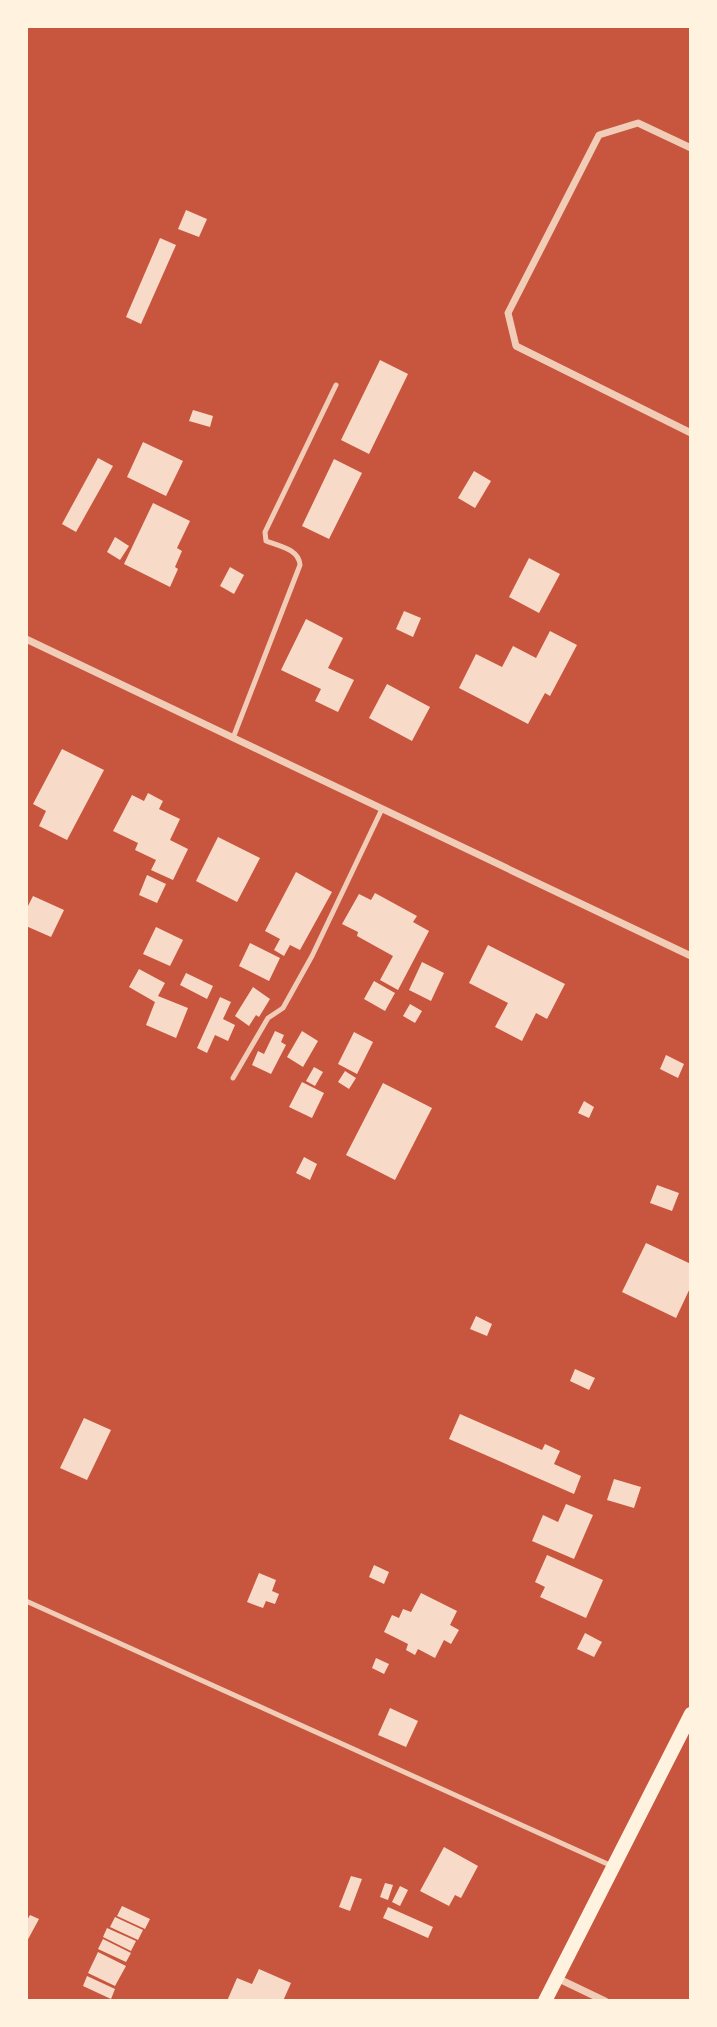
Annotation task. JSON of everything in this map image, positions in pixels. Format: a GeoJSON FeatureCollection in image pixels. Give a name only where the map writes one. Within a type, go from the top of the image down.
{"type":"FeatureCollection","features":[{"type":"Feature","properties":{"kind":"main road"},"geometry":{"type":"LineString","coordinates":[[545,2001],[691,1714]]}},
{"type":"Feature","properties":{"kind":"street"},"geometry":{"type":"LineString","coordinates":[[691,148],[638,122],[599,135],[508,313],[516,346],[691,433]]}},
{"type":"Feature","properties":{"kind":"street"},"geometry":{"type":"LineString","coordinates":[[26,639],[691,956]]}},
{"type":"Feature","properties":{"kind":"street"},"geometry":{"type":"LineString","coordinates":[[557,1978],[605,2001]]}},
{"type":"Feature","properties":{"kind":"lane"},"geometry":{"type":"LineString","coordinates":[[233,738],[300,565],[294,552],[266,541],[265,532],[336,384]]}},
{"type":"Feature","properties":{"kind":"lane"},"geometry":{"type":"LineString","coordinates":[[233,1078],[268,1018],[283,1008],[312,956],[382,809]]}},
{"type":"Feature","properties":{"kind":"lane"},"geometry":{"type":"LineString","coordinates":[[26,1601],[615,1868]]}},
{"type":"Feature","properties":{"kind":"building"},"geometry":{"type":"Polygon","coordinates":[[[186,210],[207,219],[199,237],[178,229],[186,210]]]}},
{"type":"Feature","properties":{"kind":"building"},"geometry":{"type":"Polygon","coordinates":[[[160,238],[176,245],[141,324],[126,317],[160,238]]]}},
{"type":"Feature","properties":{"kind":"building"},"geometry":{"type":"Polygon","coordinates":[[[380,360],[408,374],[369,454],[341,440],[380,360]]]}},
{"type":"Feature","properties":{"kind":"building"},"geometry":{"type":"Polygon","coordinates":[[[193,410],[213,416],[210,427],[189,421],[193,410]]]}},
{"type":"Feature","properties":{"kind":"building"},"geometry":{"type":"Polygon","coordinates":[[[143,442],[183,461],[166,496],[127,477],[143,442]]]}},
{"type":"Feature","properties":{"kind":"building"},"geometry":{"type":"Polygon","coordinates":[[[98,458],[113,466],[76,532],[62,524],[98,458]]]}},
{"type":"Feature","properties":{"kind":"building"},"geometry":{"type":"Polygon","coordinates":[[[334,459],[362,473],[329,539],[302,526],[334,459]]]}},
{"type":"Feature","properties":{"kind":"building"},"geometry":{"type":"Polygon","coordinates":[[[474,471],[491,481],[475,508],[458,498],[474,471]]]}},
{"type":"Feature","properties":{"kind":"building"},"geometry":{"type":"Polygon","coordinates":[[[153,503],[190,521],[177,548],[182,551],[170,587],[124,564],[153,503]]]}},
{"type":"Feature","properties":{"kind":"building"},"geometry":{"type":"Polygon","coordinates":[[[115,537],[129,546],[120,560],[107,552],[115,537]]]}},
{"type":"Feature","properties":{"kind":"building"},"geometry":{"type":"Polygon","coordinates":[[[529,558],[560,574],[539,613],[509,597],[529,558]]]}},
{"type":"Feature","properties":{"kind":"building"},"geometry":{"type":"Polygon","coordinates":[[[230,567],[244,575],[234,594],[220,586],[230,567]]]}},
{"type":"Feature","properties":{"kind":"building"},"geometry":{"type":"Polygon","coordinates":[[[404,611],[421,618],[413,637],[396,629],[404,611]]]}},
{"type":"Feature","properties":{"kind":"building"},"geometry":{"type":"Polygon","coordinates":[[[306,619],[343,638],[328,668],[354,680],[338,712],[315,701],[321,689],[281,670],[306,619]]]}},
{"type":"Feature","properties":{"kind":"building"},"geometry":{"type":"Polygon","coordinates":[[[550,631],[577,645],[550,696],[545,693],[528,724],[459,688],[476,654],[502,667],[513,646],[536,658],[550,631]]]}},
{"type":"Feature","properties":{"kind":"building"},"geometry":{"type":"Polygon","coordinates":[[[387,684],[430,707],[412,741],[369,718],[387,684]]]}},
{"type":"Feature","properties":{"kind":"building"},"geometry":{"type":"Polygon","coordinates":[[[62,749],[104,770],[67,840],[39,826],[46,811],[33,804],[62,749]]]}},
{"type":"Feature","properties":{"kind":"building"},"geometry":{"type":"Polygon","coordinates":[[[148,793],[163,801],[159,809],[180,819],[170,840],[188,849],[173,880],[151,870],[156,860],[135,850],[138,843],[113,831],[132,795],[144,801],[148,793]]]}},
{"type":"Feature","properties":{"kind":"building"},"geometry":{"type":"Polygon","coordinates":[[[218,837],[260,858],[237,902],[196,881],[218,837]]]}},
{"type":"Feature","properties":{"kind":"building"},"geometry":{"type":"Polygon","coordinates":[[[296,872],[332,892],[300,950],[290,945],[284,956],[274,950],[280,939],[265,931],[296,872]]]}},
{"type":"Feature","properties":{"kind":"building"},"geometry":{"type":"Polygon","coordinates":[[[147,875],[166,884],[157,903],[139,895],[147,875]]]}},
{"type":"Feature","properties":{"kind":"building"},"geometry":{"type":"Polygon","coordinates":[[[375,893],[417,916],[413,922],[429,931],[398,990],[380,980],[393,956],[357,936],[358,932],[342,924],[359,894],[371,900],[375,893]]]}},
{"type":"Feature","properties":{"kind":"building"},"geometry":{"type":"Polygon","coordinates":[[[33,896],[64,910],[51,937],[26,926],[26,910],[33,896]]]}},
{"type":"Feature","properties":{"kind":"building"},"geometry":{"type":"Polygon","coordinates":[[[156,927],[183,940],[170,966],[143,954],[156,927]]]}},
{"type":"Feature","properties":{"kind":"building"},"geometry":{"type":"Polygon","coordinates":[[[250,943],[280,958],[269,981],[239,966],[250,943]]]}},
{"type":"Feature","properties":{"kind":"building"},"geometry":{"type":"Polygon","coordinates":[[[488,945],[565,984],[547,1019],[536,1013],[522,1041],[495,1027],[508,1003],[469,983],[488,945]]]}},
{"type":"Feature","properties":{"kind":"building"},"geometry":{"type":"Polygon","coordinates":[[[422,962],[444,973],[431,1001],[409,990],[422,962]]]}},
{"type":"Feature","properties":{"kind":"building"},"geometry":{"type":"Polygon","coordinates":[[[139,969],[165,983],[158,996],[188,1008],[176,1038],[146,1025],[155,1002],[129,987],[139,969]]]}},
{"type":"Feature","properties":{"kind":"building"},"geometry":{"type":"Polygon","coordinates":[[[186,973],[213,986],[207,999],[180,985],[186,973]]]}},
{"type":"Feature","properties":{"kind":"building"},"geometry":{"type":"Polygon","coordinates":[[[374,981],[395,993],[385,1011],[364,999],[374,981]]]}},
{"type":"Feature","properties":{"kind":"building"},"geometry":{"type":"Polygon","coordinates":[[[253,987],[270,999],[259,1017],[256,1015],[249,1026],[235,1016],[253,987]]]}},
{"type":"Feature","properties":{"kind":"building"},"geometry":{"type":"Polygon","coordinates":[[[220,997],[231,1002],[223,1019],[235,1025],[228,1041],[215,1035],[207,1053],[197,1048],[220,997]]]}},
{"type":"Feature","properties":{"kind":"building"},"geometry":{"type":"Polygon","coordinates":[[[410,1004],[422,1011],[415,1023],[403,1016],[410,1004]]]}},
{"type":"Feature","properties":{"kind":"building"},"geometry":{"type":"Polygon","coordinates":[[[275,1031],[284,1035],[281,1042],[286,1045],[271,1074],[252,1065],[258,1051],[264,1054],[275,1031]]]}},
{"type":"Feature","properties":{"kind":"building"},"geometry":{"type":"Polygon","coordinates":[[[302,1031],[318,1041],[303,1067],[287,1057],[302,1031]]]}},
{"type":"Feature","properties":{"kind":"building"},"geometry":{"type":"Polygon","coordinates":[[[354,1032],[373,1042],[357,1074],[338,1064],[354,1032]]]}},
{"type":"Feature","properties":{"kind":"building"},"geometry":{"type":"Polygon","coordinates":[[[666,1055],[684,1064],[678,1078],[660,1069],[666,1055]]]}},
{"type":"Feature","properties":{"kind":"building"},"geometry":{"type":"Polygon","coordinates":[[[314,1067],[323,1072],[315,1086],[306,1081],[314,1067]]]}},
{"type":"Feature","properties":{"kind":"building"},"geometry":{"type":"Polygon","coordinates":[[[345,1071],[356,1078],[349,1089],[338,1082],[345,1071]]]}},
{"type":"Feature","properties":{"kind":"building"},"geometry":{"type":"Polygon","coordinates":[[[302,1082],[324,1093],[312,1118],[289,1107],[302,1082]]]}},
{"type":"Feature","properties":{"kind":"building"},"geometry":{"type":"Polygon","coordinates":[[[383,1083],[432,1108],[395,1180],[346,1155],[383,1083]]]}},
{"type":"Feature","properties":{"kind":"building"},"geometry":{"type":"Polygon","coordinates":[[[584,1101],[594,1107],[589,1118],[578,1113],[584,1101]]]}},
{"type":"Feature","properties":{"kind":"building"},"geometry":{"type":"Polygon","coordinates":[[[304,1157],[317,1164],[310,1180],[296,1173],[304,1157]]]}},
{"type":"Feature","properties":{"kind":"building"},"geometry":{"type":"Polygon","coordinates":[[[657,1185],[679,1193],[672,1211],[650,1203],[657,1185]]]}},
{"type":"Feature","properties":{"kind":"building"},"geometry":{"type":"Polygon","coordinates":[[[646,1243],[691,1264],[691,1286],[676,1318],[622,1292],[646,1243]]]}},
{"type":"Feature","properties":{"kind":"building"},"geometry":{"type":"Polygon","coordinates":[[[476,1316],[492,1324],[487,1336],[470,1329],[476,1316]]]}},
{"type":"Feature","properties":{"kind":"building"},"geometry":{"type":"Polygon","coordinates":[[[575,1369],[595,1378],[589,1390],[570,1381],[575,1369]]]}},
{"type":"Feature","properties":{"kind":"building"},"geometry":{"type":"Polygon","coordinates":[[[460,1414],[542,1450],[545,1444],[560,1451],[554,1464],[581,1476],[574,1494],[449,1439],[460,1414]]]}},
{"type":"Feature","properties":{"kind":"building"},"geometry":{"type":"Polygon","coordinates":[[[84,1418],[111,1430],[87,1480],[60,1468],[84,1418]]]}},
{"type":"Feature","properties":{"kind":"building"},"geometry":{"type":"Polygon","coordinates":[[[614,1479],[641,1487],[634,1508],[607,1500],[614,1479]]]}},
{"type":"Feature","properties":{"kind":"building"},"geometry":{"type":"Polygon","coordinates":[[[566,1504],[593,1515],[574,1559],[532,1541],[543,1515],[558,1522],[566,1504]]]}},
{"type":"Feature","properties":{"kind":"building"},"geometry":{"type":"Polygon","coordinates":[[[547,1555],[603,1580],[586,1618],[540,1597],[545,1587],[535,1582],[547,1555]]]}},
{"type":"Feature","properties":{"kind":"building"},"geometry":{"type":"Polygon","coordinates":[[[374,1565],[389,1572],[384,1584],[369,1577],[374,1565]]]}},
{"type":"Feature","properties":{"kind":"building"},"geometry":{"type":"Polygon","coordinates":[[[259,1573],[276,1580],[272,1591],[279,1594],[275,1604],[266,1601],[263,1608],[247,1602],[259,1573]]]}},
{"type":"Feature","properties":{"kind":"building"},"geometry":{"type":"Polygon","coordinates":[[[421,1593],[457,1611],[450,1625],[459,1630],[451,1644],[444,1640],[435,1658],[418,1649],[415,1655],[406,1650],[408,1644],[384,1632],[392,1615],[399,1618],[403,1609],[411,1612],[421,1593]]]}},
{"type":"Feature","properties":{"kind":"building"},"geometry":{"type":"Polygon","coordinates":[[[585,1633],[602,1642],[594,1657],[577,1649],[585,1633]]]}},
{"type":"Feature","properties":{"kind":"building"},"geometry":{"type":"Polygon","coordinates":[[[376,1658],[389,1664],[384,1674],[372,1668],[376,1658]]]}},
{"type":"Feature","properties":{"kind":"building"},"geometry":{"type":"Polygon","coordinates":[[[390,1708],[418,1721],[406,1747],[378,1735],[390,1708]]]}},
{"type":"Feature","properties":{"kind":"building"},"geometry":{"type":"Polygon","coordinates":[[[444,1847],[478,1866],[461,1898],[455,1895],[449,1906],[420,1891],[444,1847]]]}},
{"type":"Feature","properties":{"kind":"building"},"geometry":{"type":"Polygon","coordinates":[[[351,1876],[362,1879],[350,1911],[339,1907],[351,1876]]]}},
{"type":"Feature","properties":{"kind":"building"},"geometry":{"type":"Polygon","coordinates":[[[385,1883],[393,1885],[388,1900],[380,1897],[385,1883]]]}},
{"type":"Feature","properties":{"kind":"building"},"geometry":{"type":"Polygon","coordinates":[[[400,1886],[408,1890],[400,1906],[392,1902],[400,1886]]]}},
{"type":"Feature","properties":{"kind":"building"},"geometry":{"type":"Polygon","coordinates":[[[122,1906],[150,1919],[145,1929],[117,1916],[122,1906]]]}},
{"type":"Feature","properties":{"kind":"building"},"geometry":{"type":"Polygon","coordinates":[[[388,1907],[433,1927],[428,1938],[383,1918],[388,1907]]]}},
{"type":"Feature","properties":{"kind":"building"},"geometry":{"type":"Polygon","coordinates":[[[30,1915],[39,1919],[26,1943],[26,1922],[30,1915]]]}},
{"type":"Feature","properties":{"kind":"building"},"geometry":{"type":"Polygon","coordinates":[[[115,1917],[143,1930],[138,1940],[110,1927],[115,1917]]]}},
{"type":"Feature","properties":{"kind":"building"},"geometry":{"type":"Polygon","coordinates":[[[107,1928],[136,1941],[131,1951],[103,1937],[107,1928]]]}},
{"type":"Feature","properties":{"kind":"building"},"geometry":{"type":"Polygon","coordinates":[[[103,1939],[131,1953],[126,1962],[98,1949],[103,1939]]]}},
{"type":"Feature","properties":{"kind":"building"},"geometry":{"type":"Polygon","coordinates":[[[98,1952],[126,1966],[115,1986],[88,1973],[98,1952]]]}},
{"type":"Feature","properties":{"kind":"building"},"geometry":{"type":"Polygon","coordinates":[[[259,1969],[291,1983],[283,2001],[227,2001],[237,1978],[252,1984],[259,1969]]]}},
{"type":"Feature","properties":{"kind":"building"},"geometry":{"type":"Polygon","coordinates":[[[87,1976],[115,1989],[111,1999],[83,1986],[87,1976]]]}}]}
